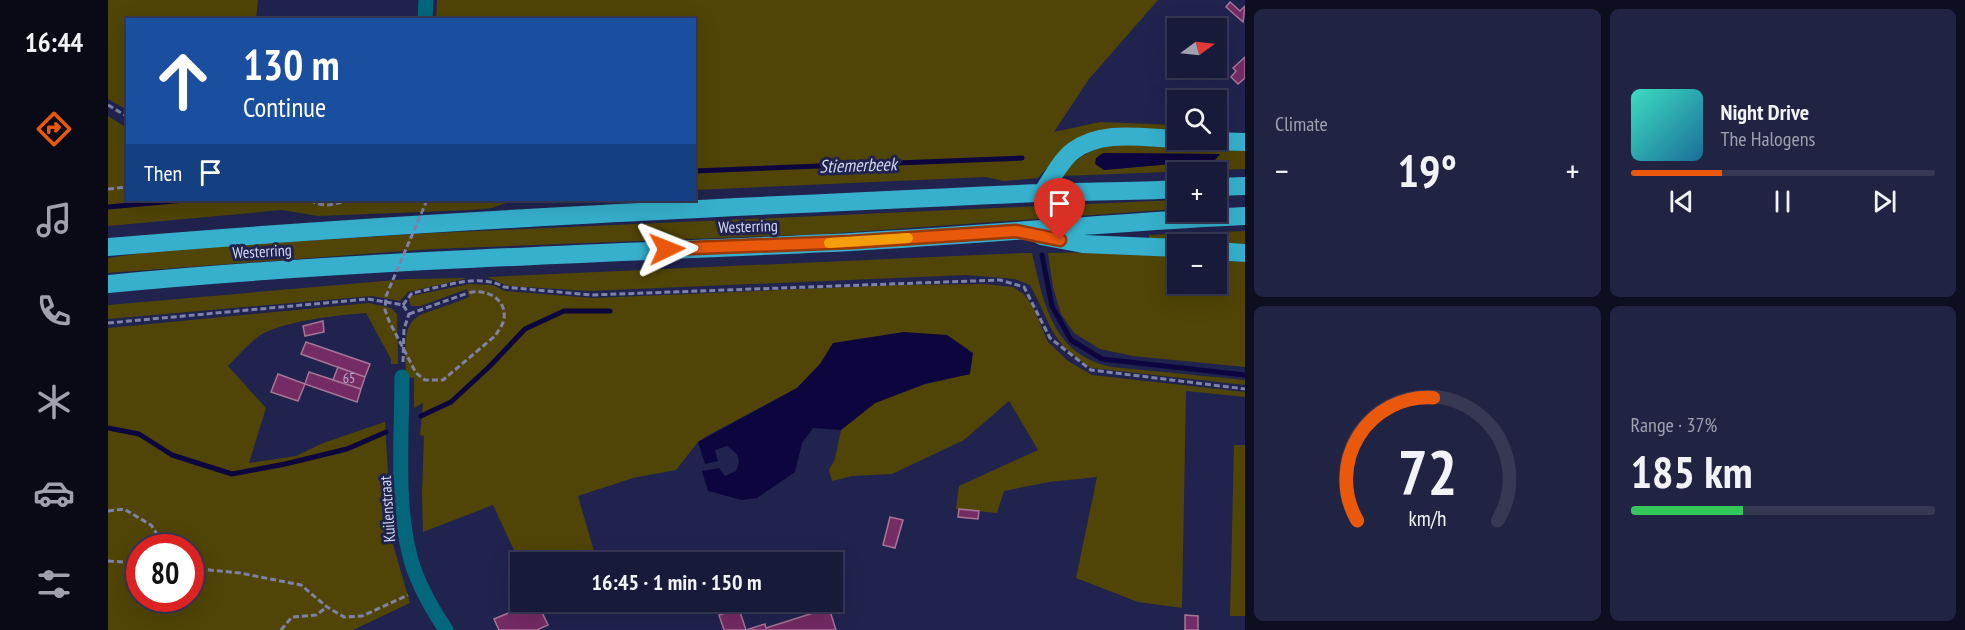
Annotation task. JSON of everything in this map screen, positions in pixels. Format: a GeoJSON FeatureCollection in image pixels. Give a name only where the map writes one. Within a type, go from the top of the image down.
{"type":"FeatureCollection","features":[{"type":"Feature","properties":{"kind":"highway"},"geometry":{"type":"LineString","coordinates":[[1042,193],[1072,152],[1092,140],[1115,137],[1167,139]]}},
{"type":"Feature","properties":{"kind":"highway"},"geometry":{"type":"LineString","coordinates":[[1227,141],[1245,142]]}},
{"type":"Feature","properties":{"kind":"highway"},"geometry":{"type":"LineString","coordinates":[[1227,187],[1245,186]]}},
{"type":"Feature","properties":{"kind":"highway","name":"Westerring"},"geometry":{"type":"LineString","coordinates":[[108,247],[300,231],[460,221],[1042,193],[1167,190]]}},
{"type":"Feature","properties":{"kind":"highway","name":"Westerring"},"geometry":{"type":"LineString","coordinates":[[108,284],[214,273],[851,242],[1245,216]]}},
{"type":"Feature","properties":{"kind":"highway"},"geometry":{"type":"LineString","coordinates":[[1016,231],[1083,244],[1167,248]]}},
{"type":"Feature","properties":{"kind":"highway"},"geometry":{"type":"LineString","coordinates":[[1227,252],[1245,253]]}},
{"type":"Feature","properties":{"kind":"street"},"geometry":{"type":"LineString","coordinates":[[425,18],[426,0]]}},
{"type":"Feature","properties":{"kind":"street","name":"Kuilenstraat"},"geometry":{"type":"LineString","coordinates":[[402,377],[403,518],[409,552],[421,588],[446,630]]}},
{"type":"Feature","properties":{"kind":"path"},"geometry":{"type":"LineString","coordinates":[[108,105],[126,116]]}},
{"type":"Feature","properties":{"kind":"path"},"geometry":{"type":"LineString","coordinates":[[108,189],[126,187]]}},
{"type":"Feature","properties":{"kind":"path"},"geometry":{"type":"LineString","coordinates":[[312,201],[321,205],[343,201]]}},
{"type":"Feature","properties":{"kind":"path"},"geometry":{"type":"LineString","coordinates":[[409,314],[468,293],[483,291],[497,298],[502,306],[504,319],[495,336],[443,380],[425,380],[416,373],[385,310],[386,296],[427,201]]}},
{"type":"Feature","properties":{"kind":"path"},"geometry":{"type":"LineString","coordinates":[[403,305],[412,293],[494,281],[504,287],[591,295],[1000,280],[1024,287],[1050,338],[1091,370],[1245,389]]}},
{"type":"Feature","properties":{"kind":"path"},"geometry":{"type":"LineString","coordinates":[[108,323],[368,299],[403,305],[409,314]]}},
{"type":"Feature","properties":{"kind":"path"},"geometry":{"type":"LineString","coordinates":[[402,377],[404,329],[409,314]]}},
{"type":"Feature","properties":{"kind":"path"},"geometry":{"type":"LineString","coordinates":[[108,511],[124,509],[151,525],[157,534]]}},
{"type":"Feature","properties":{"kind":"path"},"geometry":{"type":"LineString","coordinates":[[108,561],[126,562]]}},
{"type":"Feature","properties":{"kind":"path"},"geometry":{"type":"LineString","coordinates":[[204,569],[240,573],[301,585],[327,607],[344,617],[362,616],[412,592]]}},
{"type":"Feature","properties":{"kind":"path"},"geometry":{"type":"LineString","coordinates":[[281,630],[292,617],[316,615],[327,607]]}},
{"type":"Feature","properties":{"kind":"shaded area"},"geometry":{"type":"Polygon","coordinates":[[[108,0],[258,0],[256,18],[126,18],[126,109],[108,99],[108,0]]]}},
{"type":"Feature","properties":{"kind":"shaded area"},"geometry":{"type":"Polygon","coordinates":[[[437,0],[1158,0],[1089,79],[1054,132],[1100,122],[1167,125],[1167,132],[1066,147],[1038,178],[1004,181],[986,177],[696,190],[696,18],[436,18],[437,0]]]}},
{"type":"Feature","properties":{"kind":"shaded area"},"geometry":{"type":"Polygon","coordinates":[[[108,116],[126,127],[126,201],[512,201],[492,208],[471,210],[318,216],[282,210],[108,226],[108,116]]]}},
{"type":"Feature","properties":{"kind":"shaded area"},"geometry":{"type":"Polygon","coordinates":[[[1125,144],[1167,145],[1167,150],[1245,148],[1245,169],[1227,170],[1227,162],[1193,162],[1215,160],[1219,154],[1103,153],[1104,170],[1167,164],[1167,172],[1062,176],[1082,156],[1097,149],[1125,144]]]}},
{"type":"Feature","properties":{"kind":"shaded area"},"geometry":{"type":"Polygon","coordinates":[[[1103,153],[1220,154],[1215,160],[1167,162],[1167,164],[1104,170],[1095,164],[1096,158],[1103,153]]]}},
{"type":"Feature","properties":{"kind":"shaded area"},"geometry":{"type":"Polygon","coordinates":[[[1167,200],[1167,210],[825,234],[432,249],[108,273],[108,258],[170,249],[433,233],[1167,200]]]}},
{"type":"Feature","properties":{"kind":"shaded area"},"geometry":{"type":"Polygon","coordinates":[[[1245,231],[1245,245],[1227,244],[1227,234],[1173,234],[1245,231]]]}},
{"type":"Feature","properties":{"kind":"shaded area"},"geometry":{"type":"Polygon","coordinates":[[[1167,234],[1167,240],[1149,239],[1149,235],[1167,234]]]}},
{"type":"Feature","properties":{"kind":"shaded area"},"geometry":{"type":"Polygon","coordinates":[[[1098,252],[1167,256],[1167,294],[1227,294],[1227,261],[1245,262],[1245,367],[1133,356],[1100,349],[1074,333],[1061,314],[1053,287],[1048,253],[1098,252]]]}},
{"type":"Feature","properties":{"kind":"shaded area"},"geometry":{"type":"Polygon","coordinates":[[[1032,253],[1041,291],[1054,325],[1076,351],[1092,361],[1112,367],[1245,380],[1245,385],[1091,368],[1077,359],[1059,341],[1030,285],[1015,279],[967,275],[589,291],[508,286],[487,277],[1032,253]]]}},
{"type":"Feature","properties":{"kind":"shaded area"},"geometry":{"type":"Polygon","coordinates":[[[468,278],[408,292],[400,301],[372,296],[108,319],[108,305],[407,279],[468,278]]]}},
{"type":"Feature","properties":{"kind":"shaded area"},"geometry":{"type":"Polygon","coordinates":[[[469,284],[493,285],[505,291],[593,298],[897,285],[984,284],[1013,287],[1024,294],[1033,307],[1048,342],[1068,361],[1092,375],[1245,392],[1245,397],[1186,391],[1182,608],[1138,602],[1076,578],[1097,477],[1049,482],[1004,491],[997,513],[956,509],[959,486],[1038,450],[1009,401],[964,440],[892,474],[852,476],[832,481],[829,470],[835,459],[841,430],[875,403],[925,384],[970,374],[834,343],[820,364],[797,388],[705,437],[698,442],[676,470],[633,478],[578,496],[594,552],[515,552],[493,505],[423,532],[424,436],[420,435],[423,403],[414,408],[414,378],[406,377],[406,337],[409,326],[415,319],[469,297],[467,289],[421,306],[411,306],[409,299],[411,296],[469,284]]]}},
{"type":"Feature","properties":{"kind":"shaded area"},"geometry":{"type":"Polygon","coordinates":[[[369,303],[391,308],[397,314],[398,364],[391,364],[391,359],[366,313],[341,315],[282,326],[259,336],[228,366],[266,408],[249,463],[296,456],[323,443],[385,422],[392,541],[410,603],[353,630],[108,630],[108,328],[369,303]]]}},
{"type":"Feature","properties":{"kind":"shaded area"},"geometry":{"type":"Polygon","coordinates":[[[904,332],[947,335],[973,353],[970,374],[925,384],[875,403],[841,430],[813,428],[802,443],[795,472],[757,498],[742,500],[708,491],[702,471],[719,468],[725,476],[736,471],[739,459],[727,446],[715,450],[718,461],[705,464],[698,442],[797,388],[820,364],[833,343],[904,332]]]}},
{"type":"Feature","properties":{"kind":"shaded area"},"geometry":{"type":"Polygon","coordinates":[[[1234,445],[1245,445],[1245,616],[1230,616],[1234,445]]]}},
{"type":"Feature","properties":{"kind":"building"},"geometry":{"type":"Polygon","coordinates":[[[1230,2],[1240,11],[1245,6],[1243,22],[1226,7],[1230,2]]]}},
{"type":"Feature","properties":{"kind":"building"},"geometry":{"type":"Polygon","coordinates":[[[1245,57],[1245,78],[1238,84],[1231,77],[1236,71],[1233,68],[1245,57]]]}},
{"type":"Feature","properties":{"kind":"building"},"geometry":{"type":"Polygon","coordinates":[[[323,321],[324,332],[305,336],[303,326],[323,321]]]}},
{"type":"Feature","properties":{"kind":"building"},"geometry":{"type":"Polygon","coordinates":[[[306,342],[370,364],[365,377],[301,354],[306,342]]]}},
{"type":"Feature","properties":{"kind":"building"},"geometry":{"type":"Polygon","coordinates":[[[338,367],[365,377],[361,389],[333,380],[338,367]]]}},
{"type":"Feature","properties":{"kind":"building"},"geometry":{"type":"Polygon","coordinates":[[[309,372],[361,389],[357,402],[305,384],[309,372]]]}},
{"type":"Feature","properties":{"kind":"building"},"geometry":{"type":"Polygon","coordinates":[[[278,374],[305,384],[298,401],[271,392],[278,374]]]}},
{"type":"Feature","properties":{"kind":"building"},"geometry":{"type":"Polygon","coordinates":[[[959,509],[979,511],[978,519],[958,517],[959,509]]]}},
{"type":"Feature","properties":{"kind":"building"},"geometry":{"type":"Polygon","coordinates":[[[890,517],[903,520],[895,548],[883,545],[890,517]]]}},
{"type":"Feature","properties":{"kind":"building"},"geometry":{"type":"Polygon","coordinates":[[[511,612],[542,612],[548,625],[537,630],[499,630],[494,619],[511,612]]]}},
{"type":"Feature","properties":{"kind":"building"},"geometry":{"type":"Polygon","coordinates":[[[740,612],[746,630],[724,630],[719,615],[740,612]]]}},
{"type":"Feature","properties":{"kind":"building"},"geometry":{"type":"Polygon","coordinates":[[[816,612],[830,612],[836,630],[746,630],[765,624],[766,628],[816,612]]]}},
{"type":"Feature","properties":{"kind":"building"},"geometry":{"type":"Polygon","coordinates":[[[1185,615],[1198,616],[1198,630],[1185,630],[1185,615]]]}},
{"type":"Feature","properties":{"kind":"waterway","name":"Stiemerbeek"},"geometry":{"type":"LineString","coordinates":[[696,171],[1022,158]]}},
{"type":"Feature","properties":{"kind":"waterway","name":"Stiemerbeek"},"geometry":{"type":"LineString","coordinates":[[108,207],[175,201]]}},
{"type":"Feature","properties":{"kind":"waterway","name":"Stiemerbeek"},"geometry":{"type":"LineString","coordinates":[[1042,255],[1052,306],[1071,340],[1102,359],[1245,375]]}},
{"type":"Feature","properties":{"kind":"waterway"},"geometry":{"type":"LineString","coordinates":[[421,416],[451,402],[525,329],[564,311],[610,311]]}},
{"type":"Feature","properties":{"kind":"waterway"},"geometry":{"type":"LineString","coordinates":[[108,428],[139,434],[172,455],[232,474],[347,449],[386,432]]}},
{"type":"Feature","properties":{"kind":"slow traffic"},"geometry":{"type":"LineString","coordinates":[[829,243],[908,238]]}},
{"type":"Feature","properties":{"kind":"route"},"geometry":{"type":"LineString","coordinates":[[667,249],[851,242],[1016,231],[1060,240]]}}]}
